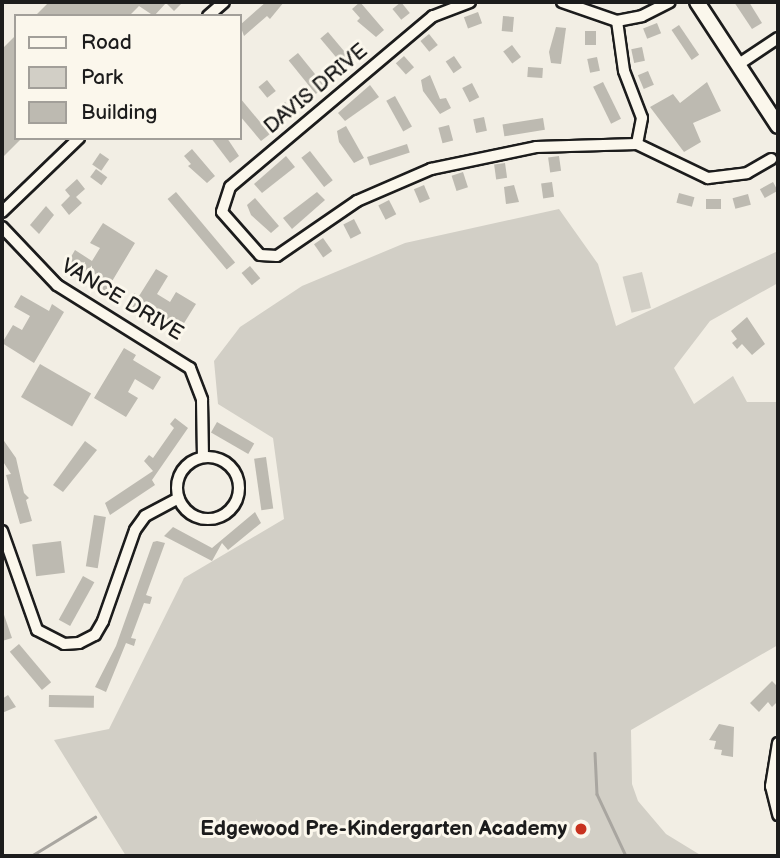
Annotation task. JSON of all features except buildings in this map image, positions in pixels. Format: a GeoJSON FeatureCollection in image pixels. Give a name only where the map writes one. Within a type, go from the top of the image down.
{"type":"FeatureCollection","features":[{"type":"Feature","properties":{"kind":"main road"},"geometry":{"type":"LineString","coordinates":[[697,2],[778,126]]}},
{"type":"Feature","properties":{"kind":"street"},"geometry":{"type":"LineString","coordinates":[[210,14],[224,2]]}},
{"type":"Feature","properties":{"kind":"street","name":"DAVIS DRIVE"},"geometry":{"type":"LineString","coordinates":[[470,2],[433,16],[230,187],[222,212],[260,255],[277,256],[357,201],[431,169],[536,147],[637,144],[708,178],[747,173],[771,159]]}},
{"type":"Feature","properties":{"kind":"street"},"geometry":{"type":"LineString","coordinates":[[562,2],[617,21],[642,16],[670,2]]}},
{"type":"Feature","properties":{"kind":"street"},"geometry":{"type":"LineString","coordinates":[[617,21],[624,71],[642,118],[637,144]]}},
{"type":"Feature","properties":{"kind":"street"},"geometry":{"type":"LineString","coordinates":[[739,64],[778,38]]}},
{"type":"Feature","properties":{"kind":"street"},"geometry":{"type":"LineString","coordinates":[[2,212],[77,140]]}},
{"type":"Feature","properties":{"kind":"street","name":"VANCE DRIVE"},"geometry":{"type":"LineString","coordinates":[[2,227],[57,285],[190,368],[201,400],[203,457]]}},
{"type":"Feature","properties":{"kind":"street"},"geometry":{"type":"LineString","coordinates":[[203,457],[221,460],[235,473],[236,501],[222,515],[202,518],[185,509],[179,498],[181,472],[203,457]]}},
{"type":"Feature","properties":{"kind":"street"},"geometry":{"type":"LineString","coordinates":[[2,531],[37,630],[64,644],[79,643],[95,635],[103,621],[135,530],[145,516],[179,498]]}},
{"type":"Feature","properties":{"kind":"street"},"geometry":{"type":"LineString","coordinates":[[778,744],[771,786],[778,815]]}},
{"type":"Feature","properties":{"kind":"green space"},"geometry":{"type":"Polygon","coordinates":[[[559,209],[598,264],[616,326],[778,251],[778,283],[710,321],[674,368],[694,404],[733,376],[747,402],[778,402],[778,645],[631,730],[632,784],[638,801],[666,834],[702,856],[126,856],[54,740],[109,729],[184,578],[284,519],[273,438],[218,404],[214,361],[240,327],[302,286],[405,243],[559,209]]]}},
{"type":"Feature","properties":{"kind":"green space"},"geometry":{"type":"Polygon","coordinates":[[[642,272],[651,308],[632,313],[623,277],[642,272]]]}},
{"type":"Feature","properties":{"kind":"waterway"},"geometry":{"type":"LineString","coordinates":[[595,753],[597,794],[626,856]]}},
{"type":"Feature","properties":{"kind":"waterway"},"geometry":{"type":"LineString","coordinates":[[31,856],[95,817]]}},
{"type":"Feature","properties":{"kind":"place","name":"Edgewood Pre-Kindergarten Academy"},"geometry":{"type":"Point","coordinates":[581,829]}}]}
